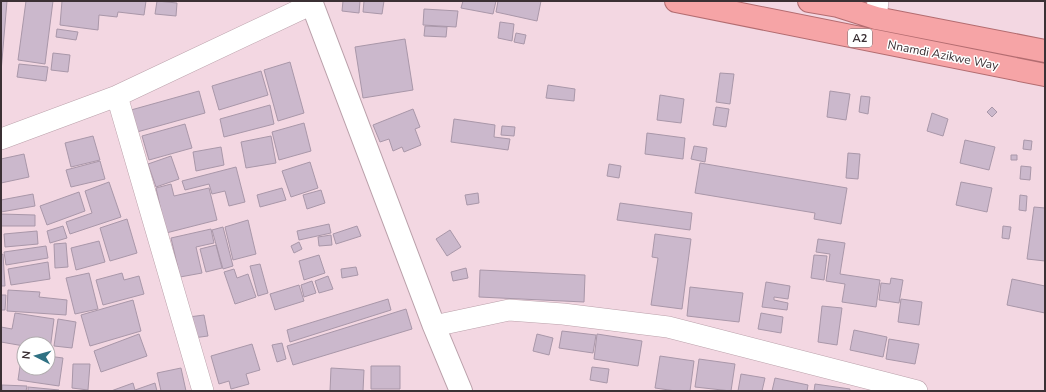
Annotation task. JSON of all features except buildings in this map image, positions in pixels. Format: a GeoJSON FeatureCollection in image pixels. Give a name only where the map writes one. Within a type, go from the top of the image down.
{"type":"FeatureCollection","features":[{"type":"Feature","properties":{"kind":"highway","name":"Nnamdi Azikwe Way"},"geometry":{"type":"LineString","coordinates":[[676,1],[1045,75]]}},
{"type":"Feature","properties":{"kind":"highway","name":"Nnamdi Azikwe Way"},"geometry":{"type":"LineString","coordinates":[[809,1],[877,10],[1045,51]]}},
{"type":"Feature","properties":{"kind":"street"},"geometry":{"type":"LineString","coordinates":[[1,140],[117,96],[311,2],[434,326],[461,391]]}},
{"type":"Feature","properties":{"kind":"street"},"geometry":{"type":"LineString","coordinates":[[117,96],[204,391]]}},
{"type":"Feature","properties":{"kind":"street"},"geometry":{"type":"LineString","coordinates":[[434,326],[509,310],[563,314],[668,328],[917,391]]}}]}
